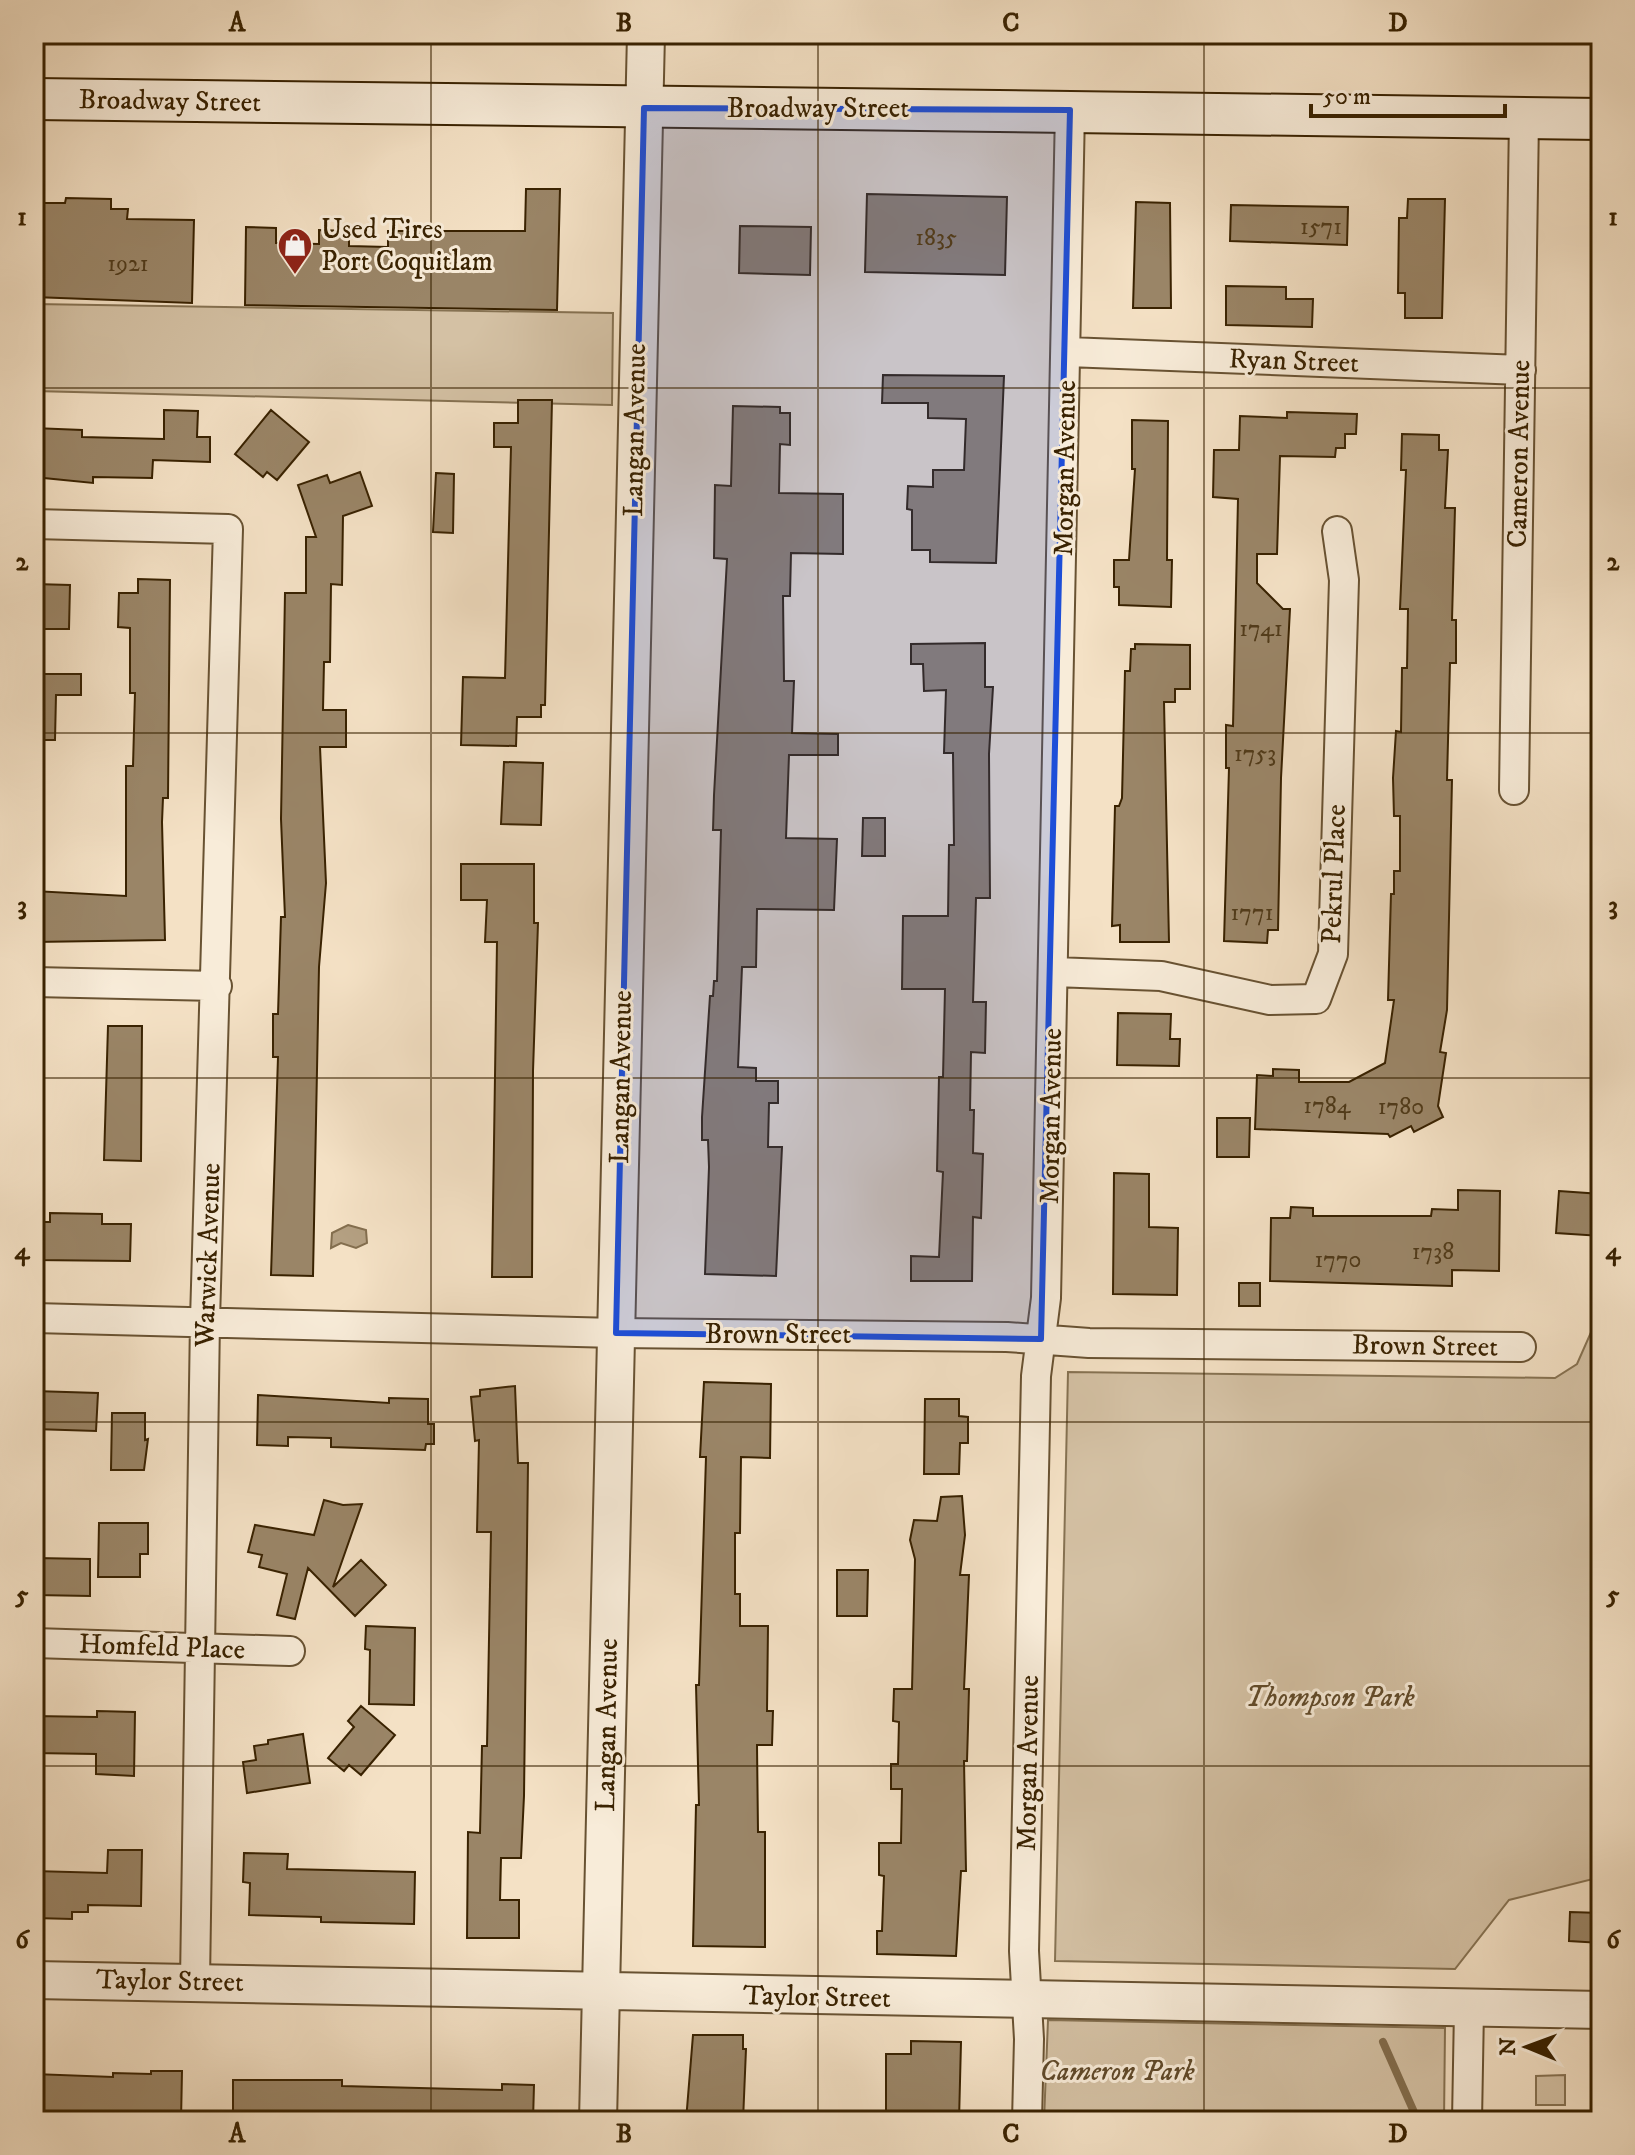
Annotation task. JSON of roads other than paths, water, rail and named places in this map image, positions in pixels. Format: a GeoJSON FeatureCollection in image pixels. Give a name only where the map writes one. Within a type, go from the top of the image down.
{"type":"FeatureCollection","features":[{"type":"Feature","properties":{"kind":"main road","name":"Broadway Street"},"geometry":{"type":"LineString","coordinates":[[34,99],[1601,119]]}},
{"type":"Feature","properties":{"kind":"street","name":"Langan Avenue"},"geometry":{"type":"LineString","coordinates":[[598,2121],[646,34]]}},
{"type":"Feature","properties":{"kind":"street","name":"Morgan Avenue"},"geometry":{"type":"LineString","coordinates":[[1027,2121],[1024,1951],[1035,1392],[1046,1298],[1068,352],[1070,110]]}},
{"type":"Feature","properties":{"kind":"street","name":"Cameron Avenue"},"geometry":{"type":"LineString","coordinates":[[1514,790],[1524,118]]}},
{"type":"Feature","properties":{"kind":"street","name":"Ryan Street"},"geometry":{"type":"LineString","coordinates":[[1068,352],[1521,370]]}},
{"type":"Feature","properties":{"kind":"street","name":"Warwick Avenue"},"geometry":{"type":"LineString","coordinates":[[34,524],[228,529],[205,1320],[195,1981]]}},
{"type":"Feature","properties":{"kind":"street","name":"Pekrul Place"},"geometry":{"type":"LineString","coordinates":[[1054,972],[1161,976],[1270,1000],[1316,999],[1333,954],[1344,580],[1337,531]]}},
{"type":"Feature","properties":{"kind":"street"},"geometry":{"type":"LineString","coordinates":[[34,982],[217,986]]}},
{"type":"Feature","properties":{"kind":"street","name":"Brown Street"},"geometry":{"type":"LineString","coordinates":[[34,1318],[205,1320],[616,1333],[1041,1339],[1089,1343],[1521,1347]]}},
{"type":"Feature","properties":{"kind":"street","name":"Homfeld Place"},"geometry":{"type":"LineString","coordinates":[[34,1643],[290,1651]]}},
{"type":"Feature","properties":{"kind":"street","name":"Taylor Street"},"geometry":{"type":"LineString","coordinates":[[34,1980],[1601,2010]]}},
{"type":"Feature","properties":{"kind":"street"},"geometry":{"type":"LineString","coordinates":[[1467,2121],[1469,2009]]}},
{"type":"Feature","properties":{"kind":"waterway"},"geometry":{"type":"LineString","coordinates":[[1383,2042],[1418,2121]]}},
{"type":"Feature","properties":{"kind":"place","name":"Used Tires Port Coquitlam"},"geometry":{"type":"Point","coordinates":[295,276]}},
{"type":"Feature","properties":{"kind":"park label","name":"Thompson Park"},"geometry":{"type":"Point","coordinates":[1330,1697]}},
{"type":"Feature","properties":{"kind":"park label","name":"Cameron Park"},"geometry":{"type":"Point","coordinates":[1117,2071]}}]}
